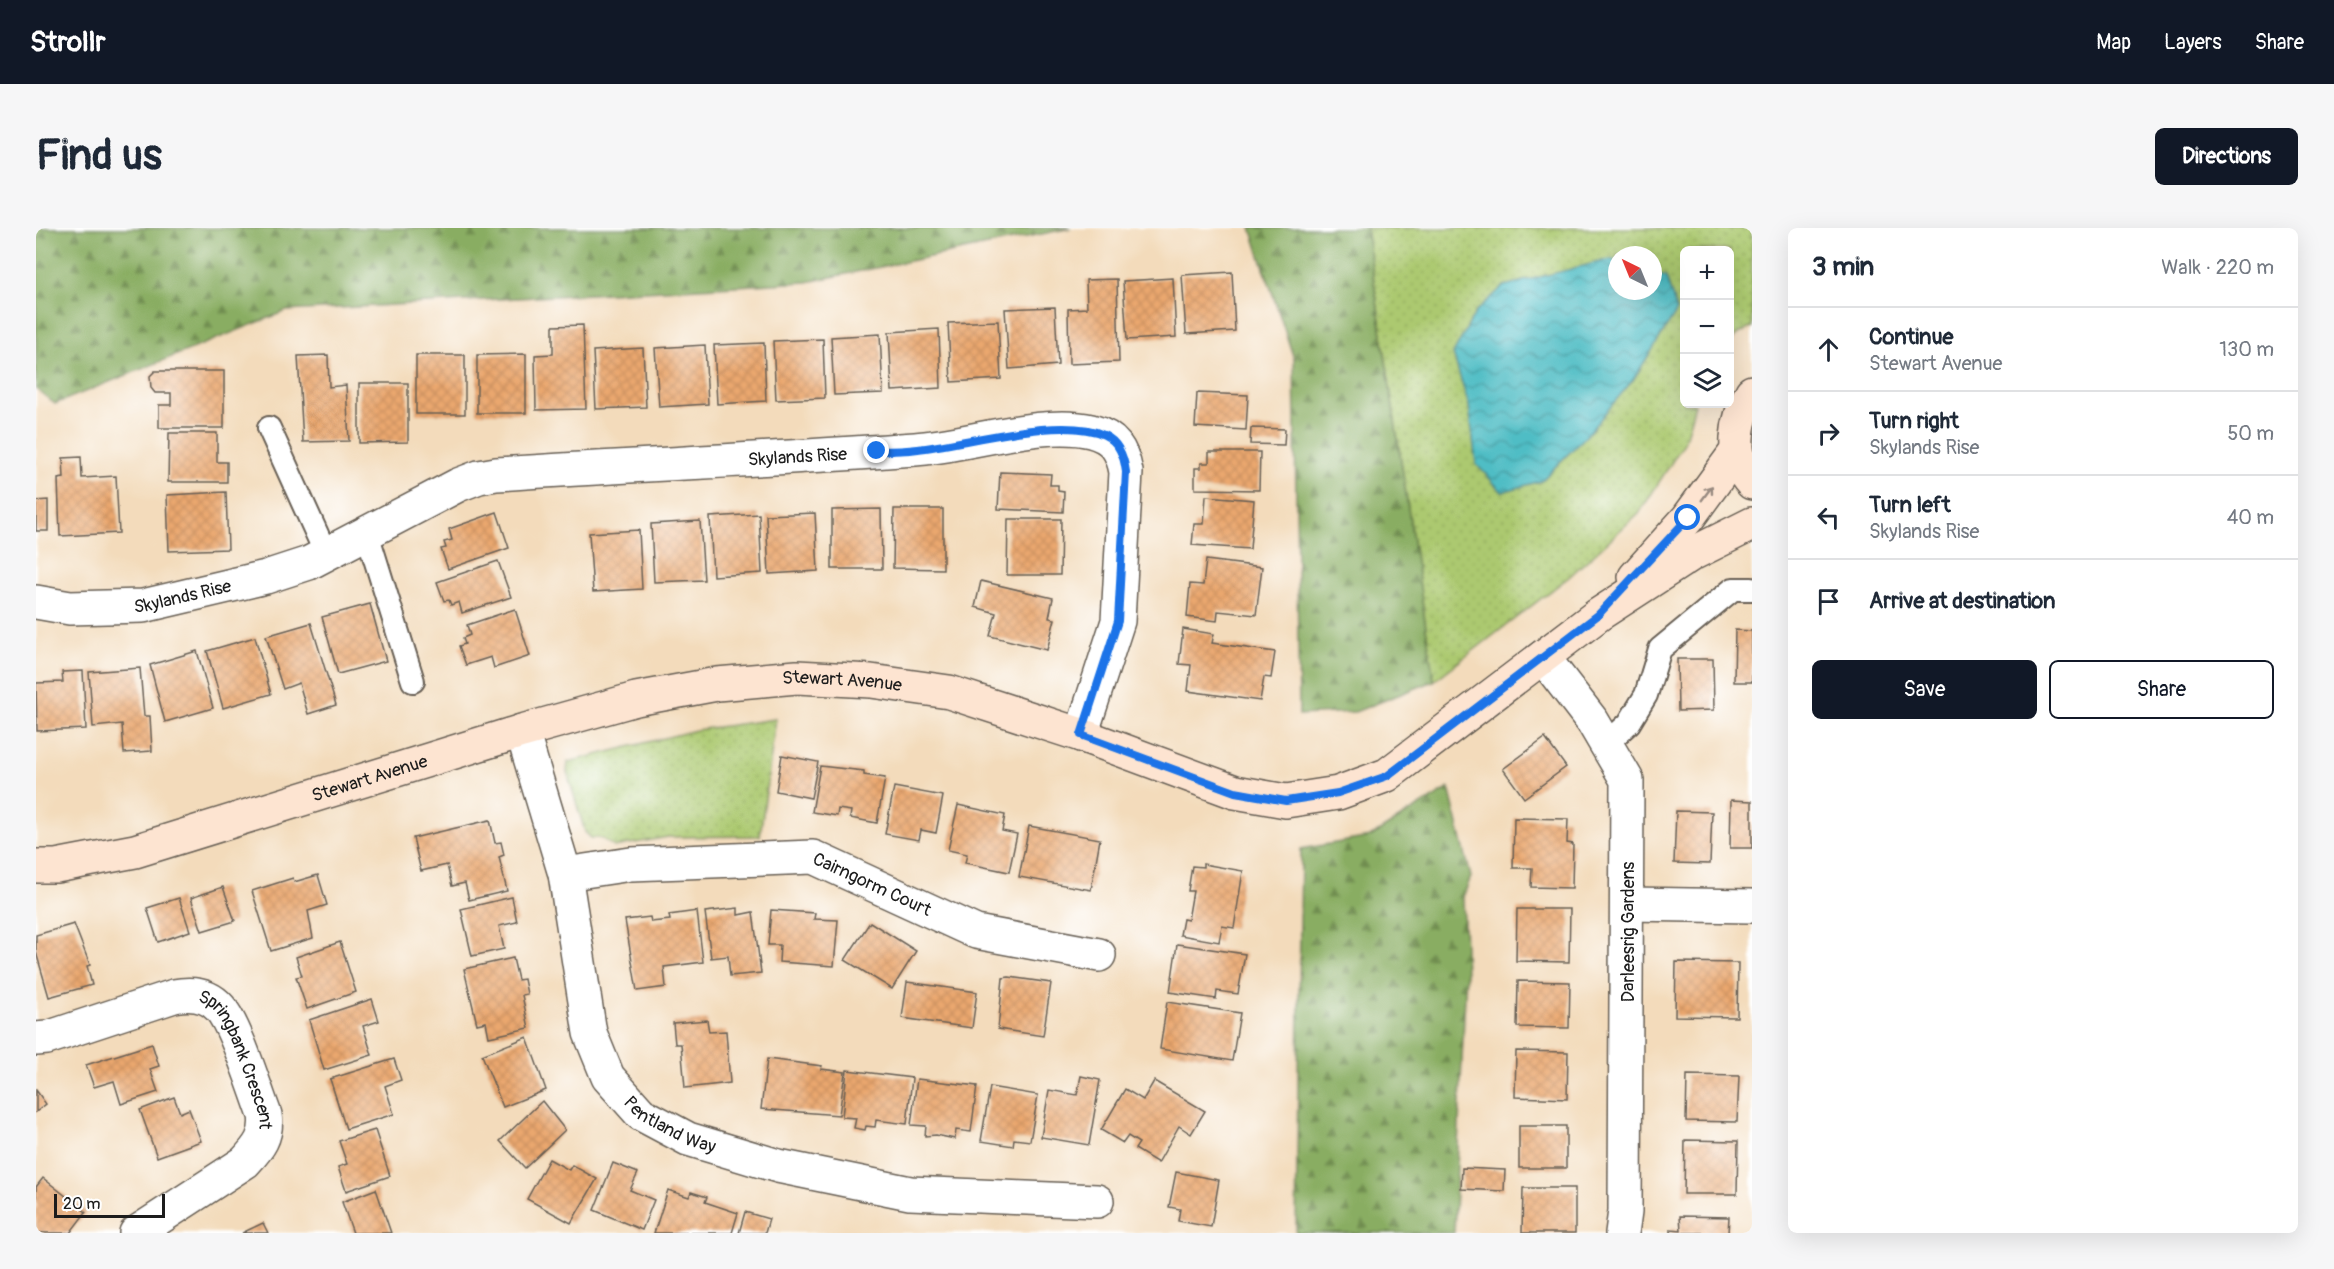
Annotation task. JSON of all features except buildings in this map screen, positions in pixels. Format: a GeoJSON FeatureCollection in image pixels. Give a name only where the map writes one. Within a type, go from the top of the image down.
{"type":"FeatureCollection","features":[{"type":"Feature","properties":{"kind":"street"},"geometry":{"type":"LineString","coordinates":[[1752,392],[1742,409],[1737,430],[1737,450],[1752,483]]}},
{"type":"Feature","properties":{"kind":"street","name":"Skylands Rise"},"geometry":{"type":"LineString","coordinates":[[36,602],[70,608],[143,606],[266,577],[309,563],[458,485],[479,477],[496,474],[918,449],[1026,432],[1089,430],[1105,435],[1116,444],[1123,456],[1126,472],[1118,621],[1081,735]]}},
{"type":"Feature","properties":{"kind":"street","name":"Stewart Avenue"},"geometry":{"type":"LineString","coordinates":[[1598,615],[1688,518],[1737,450]]}},
{"type":"Feature","properties":{"kind":"street","name":"Stewart Avenue"},"geometry":{"type":"LineString","coordinates":[[36,866],[56,866],[135,851],[522,731],[636,699],[717,684],[797,677],[871,681],[949,692],[1081,735],[1235,792],[1286,801],[1338,793],[1387,776],[1598,615],[1692,554],[1752,524]]}},
{"type":"Feature","properties":{"kind":"street","name":"Darleesrig Gardens"},"geometry":{"type":"LineString","coordinates":[[1543,657],[1593,722],[1628,780],[1629,904],[1625,1211],[1622,1233]]}},
{"type":"Feature","properties":{"kind":"street","name":"Pentland Way"},"geometry":{"type":"LineString","coordinates":[[522,731],[565,874],[590,1033],[608,1077],[641,1114],[688,1139],[777,1166],[910,1193],[1097,1201]]}},
{"type":"Feature","properties":{"kind":"street","name":"Cairngorm Court"},"geometry":{"type":"LineString","coordinates":[[565,874],[631,864],[813,857],[976,932],[1099,955]]}},
{"type":"Feature","properties":{"kind":"street"},"geometry":{"type":"LineString","coordinates":[[1629,904],[1752,906]]}},
{"type":"Feature","properties":{"kind":"street","name":"Springbank Crescent"},"geometry":{"type":"LineString","coordinates":[[36,1039],[47,1038],[174,996],[191,993],[220,1007],[229,1022],[265,1115],[267,1127],[264,1137],[245,1162],[136,1233]]}},
{"type":"Feature","properties":{"kind":"lane"},"geometry":{"type":"LineString","coordinates":[[269,428],[326,554]]}},
{"type":"Feature","properties":{"kind":"lane"},"geometry":{"type":"LineString","coordinates":[[367,533],[413,681]]}},
{"type":"Feature","properties":{"kind":"lane"},"geometry":{"type":"LineString","coordinates":[[1606,744],[1629,723],[1646,695],[1660,649],[1733,589],[1752,589]]}},
{"type":"Feature","properties":{"kind":"green space"},"geometry":{"type":"Polygon","coordinates":[[[36,228],[1071,228],[807,282],[286,311],[55,404],[36,389],[36,228]]]}},
{"type":"Feature","properties":{"kind":"green space"},"geometry":{"type":"Polygon","coordinates":[[[1251,228],[1366,228],[1434,681],[1355,712],[1299,715],[1294,359],[1251,228]]]}},
{"type":"Feature","properties":{"kind":"green space"},"geometry":{"type":"Polygon","coordinates":[[[1366,228],[1752,228],[1752,327],[1734,338],[1734,246],[1680,246],[1680,408],[1694,408],[1684,443],[1640,512],[1569,577],[1434,681],[1366,228]]]}},
{"type":"Feature","properties":{"kind":"green space"},"geometry":{"type":"Polygon","coordinates":[[[776,719],[760,836],[668,837],[614,847],[601,838],[591,838],[585,832],[567,772],[568,762],[696,730],[776,719]]]}},
{"type":"Feature","properties":{"kind":"green space"},"geometry":{"type":"Polygon","coordinates":[[[1449,788],[1471,877],[1463,897],[1466,974],[1454,1233],[1296,1233],[1301,849],[1370,837],[1449,788]]]}},
{"type":"Feature","properties":{"kind":"water"},"geometry":{"type":"Polygon","coordinates":[[[1608,260],[1608,300],[1662,300],[1662,276],[1666,277],[1677,311],[1633,380],[1586,436],[1541,481],[1502,492],[1476,464],[1469,406],[1453,354],[1476,311],[1504,286],[1608,260]]]}},
{"type":"Feature","properties":{"kind":"route"},"geometry":{"type":"LineString","coordinates":[[877,451],[918,449],[1057,429],[1089,430],[1105,435],[1116,444],[1123,456],[1126,472],[1118,621],[1081,735],[1235,792],[1286,801],[1338,793],[1387,776],[1598,615],[1688,518]]}}]}
